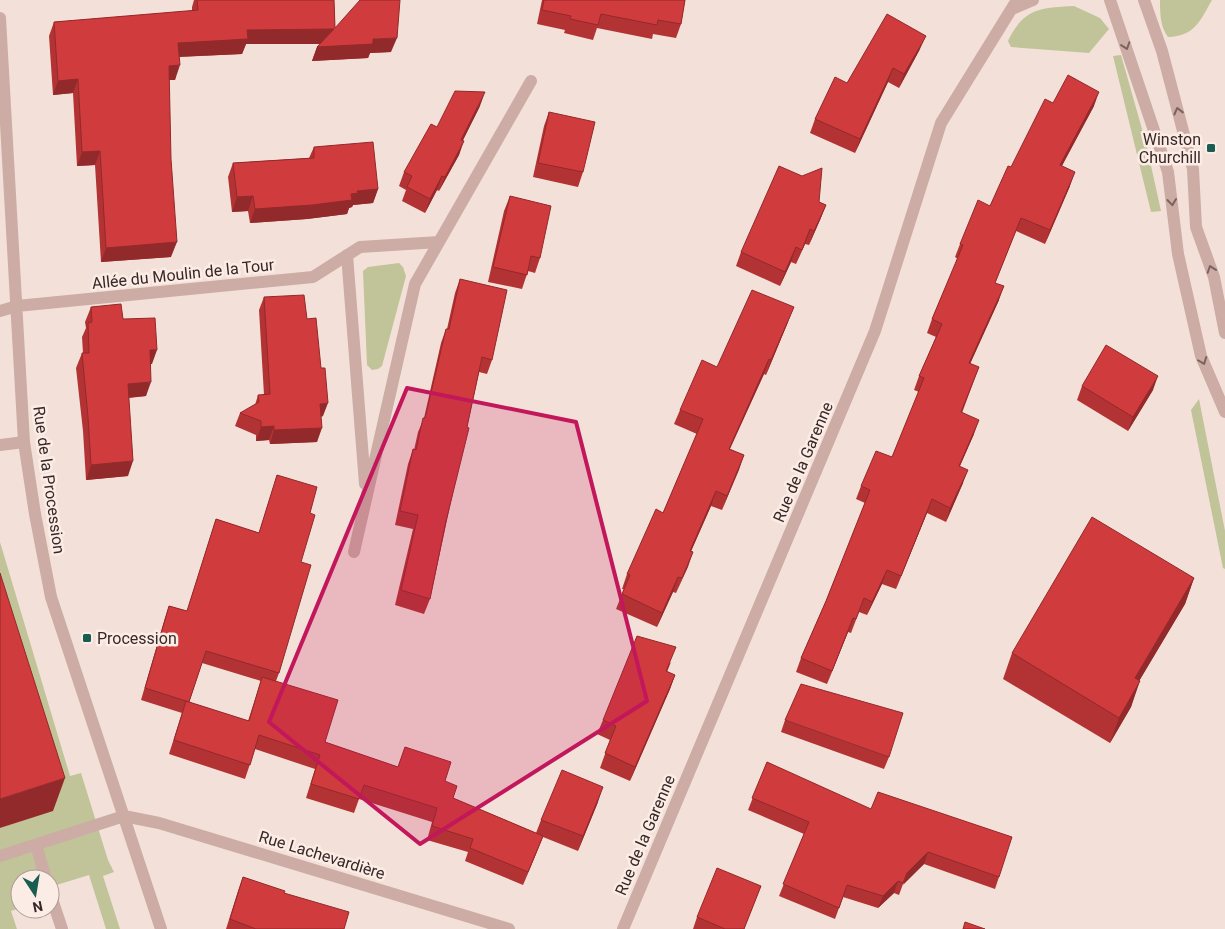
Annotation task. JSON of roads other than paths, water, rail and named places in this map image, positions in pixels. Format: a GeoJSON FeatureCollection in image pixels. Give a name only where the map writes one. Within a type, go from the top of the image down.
{"type":"FeatureCollection","features":[{"type":"Feature","properties":{"kind":"street","name":"Rue de la Garenne"},"geometry":{"type":"LineString","coordinates":[[623,929],[875,331],[941,123],[1014,5],[1033,0]]}},
{"type":"Feature","properties":{"kind":"street"},"geometry":{"type":"LineString","coordinates":[[1110,0],[1168,172],[1178,254],[1201,356],[1225,412]]}},
{"type":"Feature","properties":{"kind":"street"},"geometry":{"type":"LineString","coordinates":[[1144,0],[1162,51],[1192,169],[1196,226],[1214,277],[1225,333]]}},
{"type":"Feature","properties":{"kind":"street","name":"Rue de la Procession"},"geometry":{"type":"LineString","coordinates":[[0,18],[24,442],[51,597],[161,929]]}},
{"type":"Feature","properties":{"kind":"street"},"geometry":{"type":"LineString","coordinates":[[354,552],[415,284],[531,81]]}},
{"type":"Feature","properties":{"kind":"street","name":"Allée du Moulin de la Tour"},"geometry":{"type":"LineString","coordinates":[[0,311],[16,306],[313,277],[360,247],[440,242]]}},
{"type":"Feature","properties":{"kind":"street"},"geometry":{"type":"LineString","coordinates":[[347,255],[366,497]]}},
{"type":"Feature","properties":{"kind":"street"},"geometry":{"type":"LineString","coordinates":[[0,445],[24,442]]}},
{"type":"Feature","properties":{"kind":"street"},"geometry":{"type":"LineString","coordinates":[[0,856],[124,816]]}},
{"type":"Feature","properties":{"kind":"street","name":"Rue Lachevardière"},"geometry":{"type":"LineString","coordinates":[[124,816],[160,823],[509,929]]}},
{"type":"Feature","properties":{"kind":"street"},"geometry":{"type":"LineString","coordinates":[[36,845],[43,869]]}},
{"type":"Feature","properties":{"kind":"place","name":"Winston Churchill"},"geometry":{"type":"Point","coordinates":[1211,148]}},
{"type":"Feature","properties":{"kind":"place","name":"Procession"},"geometry":{"type":"Point","coordinates":[87,638]}}]}
